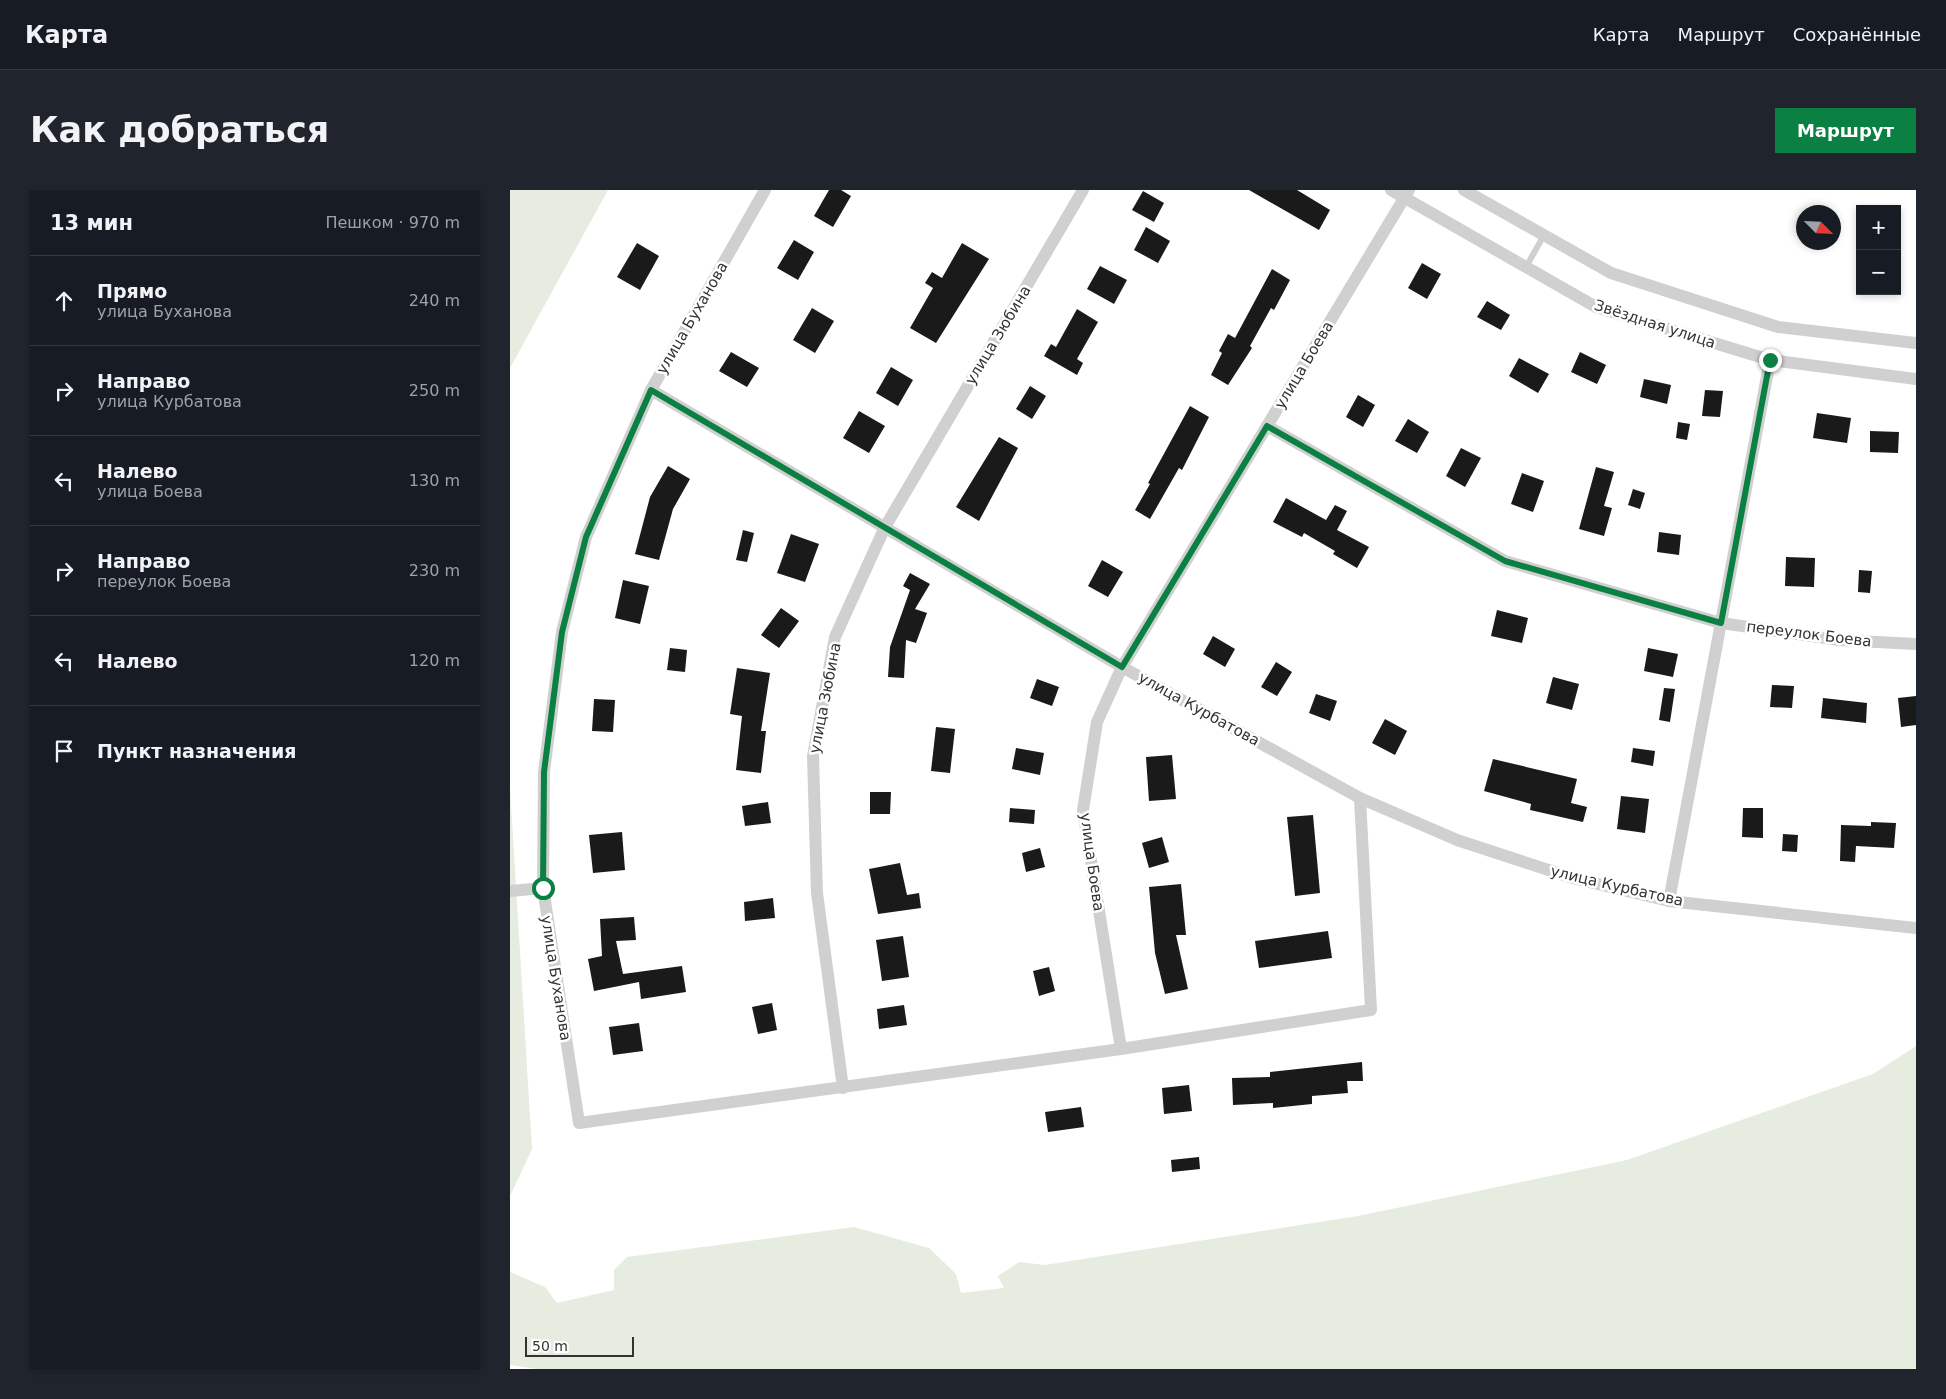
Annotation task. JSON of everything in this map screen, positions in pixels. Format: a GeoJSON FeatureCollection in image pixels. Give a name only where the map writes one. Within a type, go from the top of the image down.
{"type":"FeatureCollection","features":[{"type":"Feature","properties":{"kind":"street","name":"улица Буханова"},"geometry":{"type":"LineString","coordinates":[[765,190],[651,390],[586,537],[562,632],[544,772],[543,888],[578,1123],[843,1088]]}},
{"type":"Feature","properties":{"kind":"street","name":"улица Зюбина"},"geometry":{"type":"LineString","coordinates":[[843,1088],[817,893],[813,756],[836,637],[885,527],[1083,190]]}},
{"type":"Feature","properties":{"kind":"street","name":"Звёздная улица"},"geometry":{"type":"LineString","coordinates":[[1391,190],[1406,194],[1596,307],[1770,360],[1916,379]]}},
{"type":"Feature","properties":{"kind":"street"},"geometry":{"type":"LineString","coordinates":[[1464,190],[1611,273],[1778,327],[1916,342]]}},
{"type":"Feature","properties":{"kind":"street","name":"улица Боева"},"geometry":{"type":"LineString","coordinates":[[1121,1049],[1083,810],[1097,722],[1122,667],[1406,194]]}},
{"type":"Feature","properties":{"kind":"street"},"geometry":{"type":"LineString","coordinates":[[1668,901],[1770,360]]}},
{"type":"Feature","properties":{"kind":"street","name":"улица Курбатова"},"geometry":{"type":"LineString","coordinates":[[651,390],[1122,667],[1360,798],[1457,840],[1573,878],[1668,901],[1916,928]]}},
{"type":"Feature","properties":{"kind":"street","name":"переулок Боева"},"geometry":{"type":"LineString","coordinates":[[1267,426],[1505,561],[1721,623],[1839,640],[1916,644]]}},
{"type":"Feature","properties":{"kind":"street"},"geometry":{"type":"LineString","coordinates":[[843,1088],[1121,1049],[1371,1010],[1360,798]]}},
{"type":"Feature","properties":{"kind":"street"},"geometry":{"type":"LineString","coordinates":[[510,891],[543,888]]}},
{"type":"Feature","properties":{"kind":"lane"},"geometry":{"type":"LineString","coordinates":[[1526,267],[1544,235]]}},
{"type":"Feature","properties":{"kind":"shaded area"},"geometry":{"type":"Polygon","coordinates":[[[510,190],[608,190],[510,368],[510,190]]]}},
{"type":"Feature","properties":{"kind":"shaded area"},"geometry":{"type":"Polygon","coordinates":[[[510,788],[532,1149],[510,1196],[510,788]]]}},
{"type":"Feature","properties":{"kind":"shaded area"},"geometry":{"type":"Polygon","coordinates":[[[1916,1046],[1916,1369],[537,1369],[510,1365],[510,1272],[545,1287],[557,1303],[614,1290],[614,1270],[627,1257],[854,1227],[929,1248],[956,1274],[961,1293],[1004,1288],[998,1276],[1019,1262],[1045,1265],[1358,1216],[1627,1160],[1873,1074],[1916,1046]]]}},
{"type":"Feature","properties":{"kind":"building"},"geometry":{"type":"Polygon","coordinates":[[[829,190],[841,190],[851,196],[833,227],[814,216],[829,190]]]}},
{"type":"Feature","properties":{"kind":"building"},"geometry":{"type":"Polygon","coordinates":[[[1249,190],[1297,190],[1330,210],[1319,230],[1249,190]]]}},
{"type":"Feature","properties":{"kind":"building"},"geometry":{"type":"Polygon","coordinates":[[[1143,191],[1164,203],[1154,222],[1132,210],[1143,191]]]}},
{"type":"Feature","properties":{"kind":"building"},"geometry":{"type":"Polygon","coordinates":[[[1146,227],[1170,241],[1158,263],[1134,250],[1146,227]]]}},
{"type":"Feature","properties":{"kind":"building"},"geometry":{"type":"Polygon","coordinates":[[[794,240],[814,252],[798,280],[777,268],[794,240]]]}},
{"type":"Feature","properties":{"kind":"building"},"geometry":{"type":"Polygon","coordinates":[[[637,243],[659,256],[640,290],[617,277],[637,243]]]}},
{"type":"Feature","properties":{"kind":"building"},"geometry":{"type":"Polygon","coordinates":[[[962,243],[989,259],[936,343],[910,328],[933,288],[925,283],[932,272],[942,278],[962,243]]]}},
{"type":"Feature","properties":{"kind":"building"},"geometry":{"type":"Polygon","coordinates":[[[1422,263],[1441,274],[1427,299],[1408,288],[1422,263]]]}},
{"type":"Feature","properties":{"kind":"building"},"geometry":{"type":"Polygon","coordinates":[[[1100,266],[1127,280],[1114,304],[1087,289],[1100,266]]]}},
{"type":"Feature","properties":{"kind":"building"},"geometry":{"type":"Polygon","coordinates":[[[1272,269],[1290,280],[1274,310],[1271,308],[1250,346],[1252,348],[1228,385],[1211,375],[1222,353],[1219,351],[1228,334],[1235,338],[1272,269]]]}},
{"type":"Feature","properties":{"kind":"building"},"geometry":{"type":"Polygon","coordinates":[[[1487,301],[1510,315],[1501,330],[1477,317],[1487,301]]]}},
{"type":"Feature","properties":{"kind":"building"},"geometry":{"type":"Polygon","coordinates":[[[812,308],[834,321],[815,353],[793,340],[812,308]]]}},
{"type":"Feature","properties":{"kind":"building"},"geometry":{"type":"Polygon","coordinates":[[[1077,309],[1098,322],[1077,359],[1083,363],[1077,375],[1044,356],[1051,344],[1056,347],[1077,309]]]}},
{"type":"Feature","properties":{"kind":"building"},"geometry":{"type":"Polygon","coordinates":[[[731,352],[759,368],[747,387],[719,371],[731,352]]]}},
{"type":"Feature","properties":{"kind":"building"},"geometry":{"type":"Polygon","coordinates":[[[1580,352],[1606,365],[1597,384],[1571,372],[1580,352]]]}},
{"type":"Feature","properties":{"kind":"building"},"geometry":{"type":"Polygon","coordinates":[[[1519,358],[1549,374],[1538,393],[1509,376],[1519,358]]]}},
{"type":"Feature","properties":{"kind":"building"},"geometry":{"type":"Polygon","coordinates":[[[891,367],[913,380],[898,406],[876,393],[891,367]]]}},
{"type":"Feature","properties":{"kind":"building"},"geometry":{"type":"Polygon","coordinates":[[[1644,379],[1671,385],[1667,404],[1640,397],[1644,379]]]}},
{"type":"Feature","properties":{"kind":"building"},"geometry":{"type":"Polygon","coordinates":[[[1030,386],[1046,396],[1032,419],[1016,409],[1030,386]]]}},
{"type":"Feature","properties":{"kind":"building"},"geometry":{"type":"Polygon","coordinates":[[[1705,390],[1723,391],[1720,417],[1702,416],[1705,390]]]}},
{"type":"Feature","properties":{"kind":"building"},"geometry":{"type":"Polygon","coordinates":[[[1358,395],[1375,405],[1363,427],[1346,417],[1358,395]]]}},
{"type":"Feature","properties":{"kind":"building"},"geometry":{"type":"Polygon","coordinates":[[[1190,406],[1209,417],[1182,470],[1179,468],[1150,519],[1135,510],[1190,406]]]}},
{"type":"Feature","properties":{"kind":"building"},"geometry":{"type":"Polygon","coordinates":[[[859,411],[885,426],[869,453],[843,438],[859,411]]]}},
{"type":"Feature","properties":{"kind":"building"},"geometry":{"type":"Polygon","coordinates":[[[1817,413],[1851,418],[1847,443],[1813,438],[1817,413]]]}},
{"type":"Feature","properties":{"kind":"building"},"geometry":{"type":"Polygon","coordinates":[[[1408,419],[1429,432],[1417,453],[1395,441],[1408,419]]]}},
{"type":"Feature","properties":{"kind":"building"},"geometry":{"type":"Polygon","coordinates":[[[1678,422],[1690,424],[1687,440],[1676,438],[1678,422]]]}},
{"type":"Feature","properties":{"kind":"building"},"geometry":{"type":"Polygon","coordinates":[[[1870,431],[1899,432],[1898,453],[1870,452],[1870,431]]]}},
{"type":"Feature","properties":{"kind":"building"},"geometry":{"type":"Polygon","coordinates":[[[999,437],[1018,448],[979,521],[956,507],[999,437]]]}},
{"type":"Feature","properties":{"kind":"building"},"geometry":{"type":"Polygon","coordinates":[[[1461,448],[1481,458],[1465,487],[1446,476],[1461,448]]]}},
{"type":"Feature","properties":{"kind":"building"},"geometry":{"type":"Polygon","coordinates":[[[668,466],[690,479],[673,509],[659,560],[635,554],[650,497],[668,466]]]}},
{"type":"Feature","properties":{"kind":"building"},"geometry":{"type":"Polygon","coordinates":[[[1596,467],[1614,472],[1604,506],[1612,508],[1604,536],[1579,529],[1596,467]]]}},
{"type":"Feature","properties":{"kind":"building"},"geometry":{"type":"Polygon","coordinates":[[[1522,473],[1544,481],[1533,512],[1511,504],[1522,473]]]}},
{"type":"Feature","properties":{"kind":"building"},"geometry":{"type":"Polygon","coordinates":[[[1633,489],[1645,493],[1640,509],[1628,505],[1633,489]]]}},
{"type":"Feature","properties":{"kind":"building"},"geometry":{"type":"Polygon","coordinates":[[[1286,498],[1326,520],[1335,505],[1347,511],[1337,530],[1369,547],[1357,568],[1333,554],[1335,551],[1304,533],[1302,537],[1273,522],[1286,498]]]}},
{"type":"Feature","properties":{"kind":"building"},"geometry":{"type":"Polygon","coordinates":[[[743,530],[754,533],[747,562],[736,560],[743,530]]]}},
{"type":"Feature","properties":{"kind":"building"},"geometry":{"type":"Polygon","coordinates":[[[1659,532],[1681,535],[1679,555],[1657,552],[1659,532]]]}},
{"type":"Feature","properties":{"kind":"building"},"geometry":{"type":"Polygon","coordinates":[[[791,534],[819,544],[805,582],[777,573],[791,534]]]}},
{"type":"Feature","properties":{"kind":"building"},"geometry":{"type":"Polygon","coordinates":[[[1786,557],[1815,558],[1814,587],[1785,586],[1786,557]]]}},
{"type":"Feature","properties":{"kind":"building"},"geometry":{"type":"Polygon","coordinates":[[[1102,560],[1123,572],[1108,597],[1088,586],[1102,560]]]}},
{"type":"Feature","properties":{"kind":"building"},"geometry":{"type":"Polygon","coordinates":[[[1859,570],[1872,571],[1870,593],[1858,592],[1859,570]]]}},
{"type":"Feature","properties":{"kind":"building"},"geometry":{"type":"Polygon","coordinates":[[[910,573],[930,584],[915,609],[927,613],[916,643],[906,640],[904,678],[888,677],[890,647],[910,590],[903,586],[910,573]]]}},
{"type":"Feature","properties":{"kind":"building"},"geometry":{"type":"Polygon","coordinates":[[[623,580],[649,586],[640,624],[615,618],[623,580]]]}},
{"type":"Feature","properties":{"kind":"building"},"geometry":{"type":"Polygon","coordinates":[[[781,608],[799,621],[779,648],[761,635],[781,608]]]}},
{"type":"Feature","properties":{"kind":"building"},"geometry":{"type":"Polygon","coordinates":[[[1497,610],[1528,618],[1522,643],[1491,636],[1497,610]]]}},
{"type":"Feature","properties":{"kind":"building"},"geometry":{"type":"Polygon","coordinates":[[[1213,636],[1235,649],[1225,667],[1203,654],[1213,636]]]}},
{"type":"Feature","properties":{"kind":"building"},"geometry":{"type":"Polygon","coordinates":[[[670,648],[687,650],[685,672],[667,670],[670,648]]]}},
{"type":"Feature","properties":{"kind":"building"},"geometry":{"type":"Polygon","coordinates":[[[1648,648],[1678,654],[1673,677],[1644,671],[1648,648]]]}},
{"type":"Feature","properties":{"kind":"building"},"geometry":{"type":"Polygon","coordinates":[[[1276,662],[1292,672],[1277,696],[1261,687],[1276,662]]]}},
{"type":"Feature","properties":{"kind":"building"},"geometry":{"type":"Polygon","coordinates":[[[737,668],[770,673],[761,731],[766,731],[761,773],[736,770],[742,716],[730,714],[737,668]]]}},
{"type":"Feature","properties":{"kind":"building"},"geometry":{"type":"Polygon","coordinates":[[[1553,677],[1579,684],[1572,710],[1546,703],[1553,677]]]}},
{"type":"Feature","properties":{"kind":"building"},"geometry":{"type":"Polygon","coordinates":[[[1037,679],[1059,687],[1052,706],[1030,698],[1037,679]]]}},
{"type":"Feature","properties":{"kind":"building"},"geometry":{"type":"Polygon","coordinates":[[[1772,685],[1794,686],[1792,708],[1770,707],[1772,685]]]}},
{"type":"Feature","properties":{"kind":"building"},"geometry":{"type":"Polygon","coordinates":[[[1664,688],[1675,689],[1670,722],[1659,720],[1664,688]]]}},
{"type":"Feature","properties":{"kind":"building"},"geometry":{"type":"Polygon","coordinates":[[[1316,694],[1337,701],[1330,721],[1309,713],[1316,694]]]}},
{"type":"Feature","properties":{"kind":"building"},"geometry":{"type":"Polygon","coordinates":[[[1916,696],[1916,725],[1901,727],[1898,698],[1916,696]]]}},
{"type":"Feature","properties":{"kind":"building"},"geometry":{"type":"Polygon","coordinates":[[[1823,698],[1867,703],[1866,723],[1821,718],[1823,698]]]}},
{"type":"Feature","properties":{"kind":"building"},"geometry":{"type":"Polygon","coordinates":[[[594,699],[615,700],[613,732],[592,731],[594,699]]]}},
{"type":"Feature","properties":{"kind":"building"},"geometry":{"type":"Polygon","coordinates":[[[1385,719],[1407,731],[1395,755],[1372,743],[1385,719]]]}},
{"type":"Feature","properties":{"kind":"building"},"geometry":{"type":"Polygon","coordinates":[[[936,727],[955,729],[950,773],[931,771],[936,727]]]}},
{"type":"Feature","properties":{"kind":"building"},"geometry":{"type":"Polygon","coordinates":[[[1016,748],[1044,753],[1040,775],[1012,769],[1016,748]]]}},
{"type":"Feature","properties":{"kind":"building"},"geometry":{"type":"Polygon","coordinates":[[[1633,748],[1655,751],[1653,766],[1631,762],[1633,748]]]}},
{"type":"Feature","properties":{"kind":"building"},"geometry":{"type":"Polygon","coordinates":[[[1172,755],[1176,799],[1149,801],[1146,757],[1172,755]]]}},
{"type":"Feature","properties":{"kind":"building"},"geometry":{"type":"Polygon","coordinates":[[[1493,759],[1577,779],[1571,803],[1587,807],[1583,822],[1530,810],[1531,804],[1484,791],[1493,759]]]}},
{"type":"Feature","properties":{"kind":"building"},"geometry":{"type":"Polygon","coordinates":[[[870,792],[891,792],[890,814],[870,814],[870,792]]]}},
{"type":"Feature","properties":{"kind":"building"},"geometry":{"type":"Polygon","coordinates":[[[1621,796],[1649,799],[1645,833],[1617,829],[1621,796]]]}},
{"type":"Feature","properties":{"kind":"building"},"geometry":{"type":"Polygon","coordinates":[[[768,802],[771,823],[745,826],[742,806],[768,802]]]}},
{"type":"Feature","properties":{"kind":"building"},"geometry":{"type":"Polygon","coordinates":[[[1010,808],[1035,810],[1034,824],[1009,822],[1010,808]]]}},
{"type":"Feature","properties":{"kind":"building"},"geometry":{"type":"Polygon","coordinates":[[[1743,808],[1763,808],[1763,838],[1742,837],[1743,808]]]}},
{"type":"Feature","properties":{"kind":"building"},"geometry":{"type":"Polygon","coordinates":[[[1313,815],[1320,893],[1295,896],[1287,817],[1313,815]]]}},
{"type":"Feature","properties":{"kind":"building"},"geometry":{"type":"Polygon","coordinates":[[[1871,822],[1896,823],[1894,848],[1856,846],[1855,862],[1840,861],[1841,825],[1871,826],[1871,822]]]}},
{"type":"Feature","properties":{"kind":"building"},"geometry":{"type":"Polygon","coordinates":[[[622,832],[625,870],[593,873],[589,835],[622,832]]]}},
{"type":"Feature","properties":{"kind":"building"},"geometry":{"type":"Polygon","coordinates":[[[1783,834],[1798,835],[1797,852],[1782,851],[1783,834]]]}},
{"type":"Feature","properties":{"kind":"building"},"geometry":{"type":"Polygon","coordinates":[[[1162,837],[1169,862],[1149,868],[1142,843],[1162,837]]]}},
{"type":"Feature","properties":{"kind":"building"},"geometry":{"type":"Polygon","coordinates":[[[1040,848],[1045,867],[1026,872],[1022,853],[1040,848]]]}},
{"type":"Feature","properties":{"kind":"building"},"geometry":{"type":"Polygon","coordinates":[[[900,863],[907,895],[919,893],[921,908],[878,914],[869,869],[900,863]]]}},
{"type":"Feature","properties":{"kind":"building"},"geometry":{"type":"Polygon","coordinates":[[[1181,884],[1186,935],[1176,935],[1188,989],[1165,994],[1155,953],[1149,887],[1181,884]]]}},
{"type":"Feature","properties":{"kind":"building"},"geometry":{"type":"Polygon","coordinates":[[[773,898],[775,918],[745,921],[744,902],[773,898]]]}},
{"type":"Feature","properties":{"kind":"building"},"geometry":{"type":"Polygon","coordinates":[[[634,917],[636,940],[616,941],[623,974],[682,966],[686,992],[641,999],[639,982],[594,991],[588,959],[602,956],[600,919],[634,917]]]}},
{"type":"Feature","properties":{"kind":"building"},"geometry":{"type":"Polygon","coordinates":[[[1328,931],[1332,958],[1259,968],[1255,941],[1328,931]]]}},
{"type":"Feature","properties":{"kind":"building"},"geometry":{"type":"Polygon","coordinates":[[[903,936],[909,977],[882,981],[876,940],[903,936]]]}},
{"type":"Feature","properties":{"kind":"building"},"geometry":{"type":"Polygon","coordinates":[[[1049,967],[1055,991],[1039,996],[1033,971],[1049,967]]]}},
{"type":"Feature","properties":{"kind":"building"},"geometry":{"type":"Polygon","coordinates":[[[772,1003],[777,1030],[758,1034],[752,1007],[772,1003]]]}},
{"type":"Feature","properties":{"kind":"building"},"geometry":{"type":"Polygon","coordinates":[[[904,1005],[907,1025],[879,1029],[877,1009],[904,1005]]]}},
{"type":"Feature","properties":{"kind":"building"},"geometry":{"type":"Polygon","coordinates":[[[639,1023],[643,1051],[613,1055],[609,1027],[639,1023]]]}},
{"type":"Feature","properties":{"kind":"building"},"geometry":{"type":"Polygon","coordinates":[[[1362,1062],[1363,1081],[1347,1081],[1348,1093],[1312,1096],[1312,1104],[1273,1108],[1273,1103],[1233,1105],[1232,1078],[1270,1077],[1270,1072],[1362,1062]]]}},
{"type":"Feature","properties":{"kind":"building"},"geometry":{"type":"Polygon","coordinates":[[[1189,1085],[1192,1111],[1164,1114],[1162,1088],[1189,1085]]]}},
{"type":"Feature","properties":{"kind":"building"},"geometry":{"type":"Polygon","coordinates":[[[1081,1107],[1084,1127],[1048,1132],[1045,1112],[1081,1107]]]}},
{"type":"Feature","properties":{"kind":"building"},"geometry":{"type":"Polygon","coordinates":[[[1199,1157],[1200,1169],[1172,1172],[1171,1160],[1199,1157]]]}},
{"type":"Feature","properties":{"kind":"route"},"geometry":{"type":"LineString","coordinates":[[543,888],[544,772],[562,632],[586,537],[651,390],[1122,667],[1267,426],[1505,561],[1721,623],[1770,360]]}}]}
